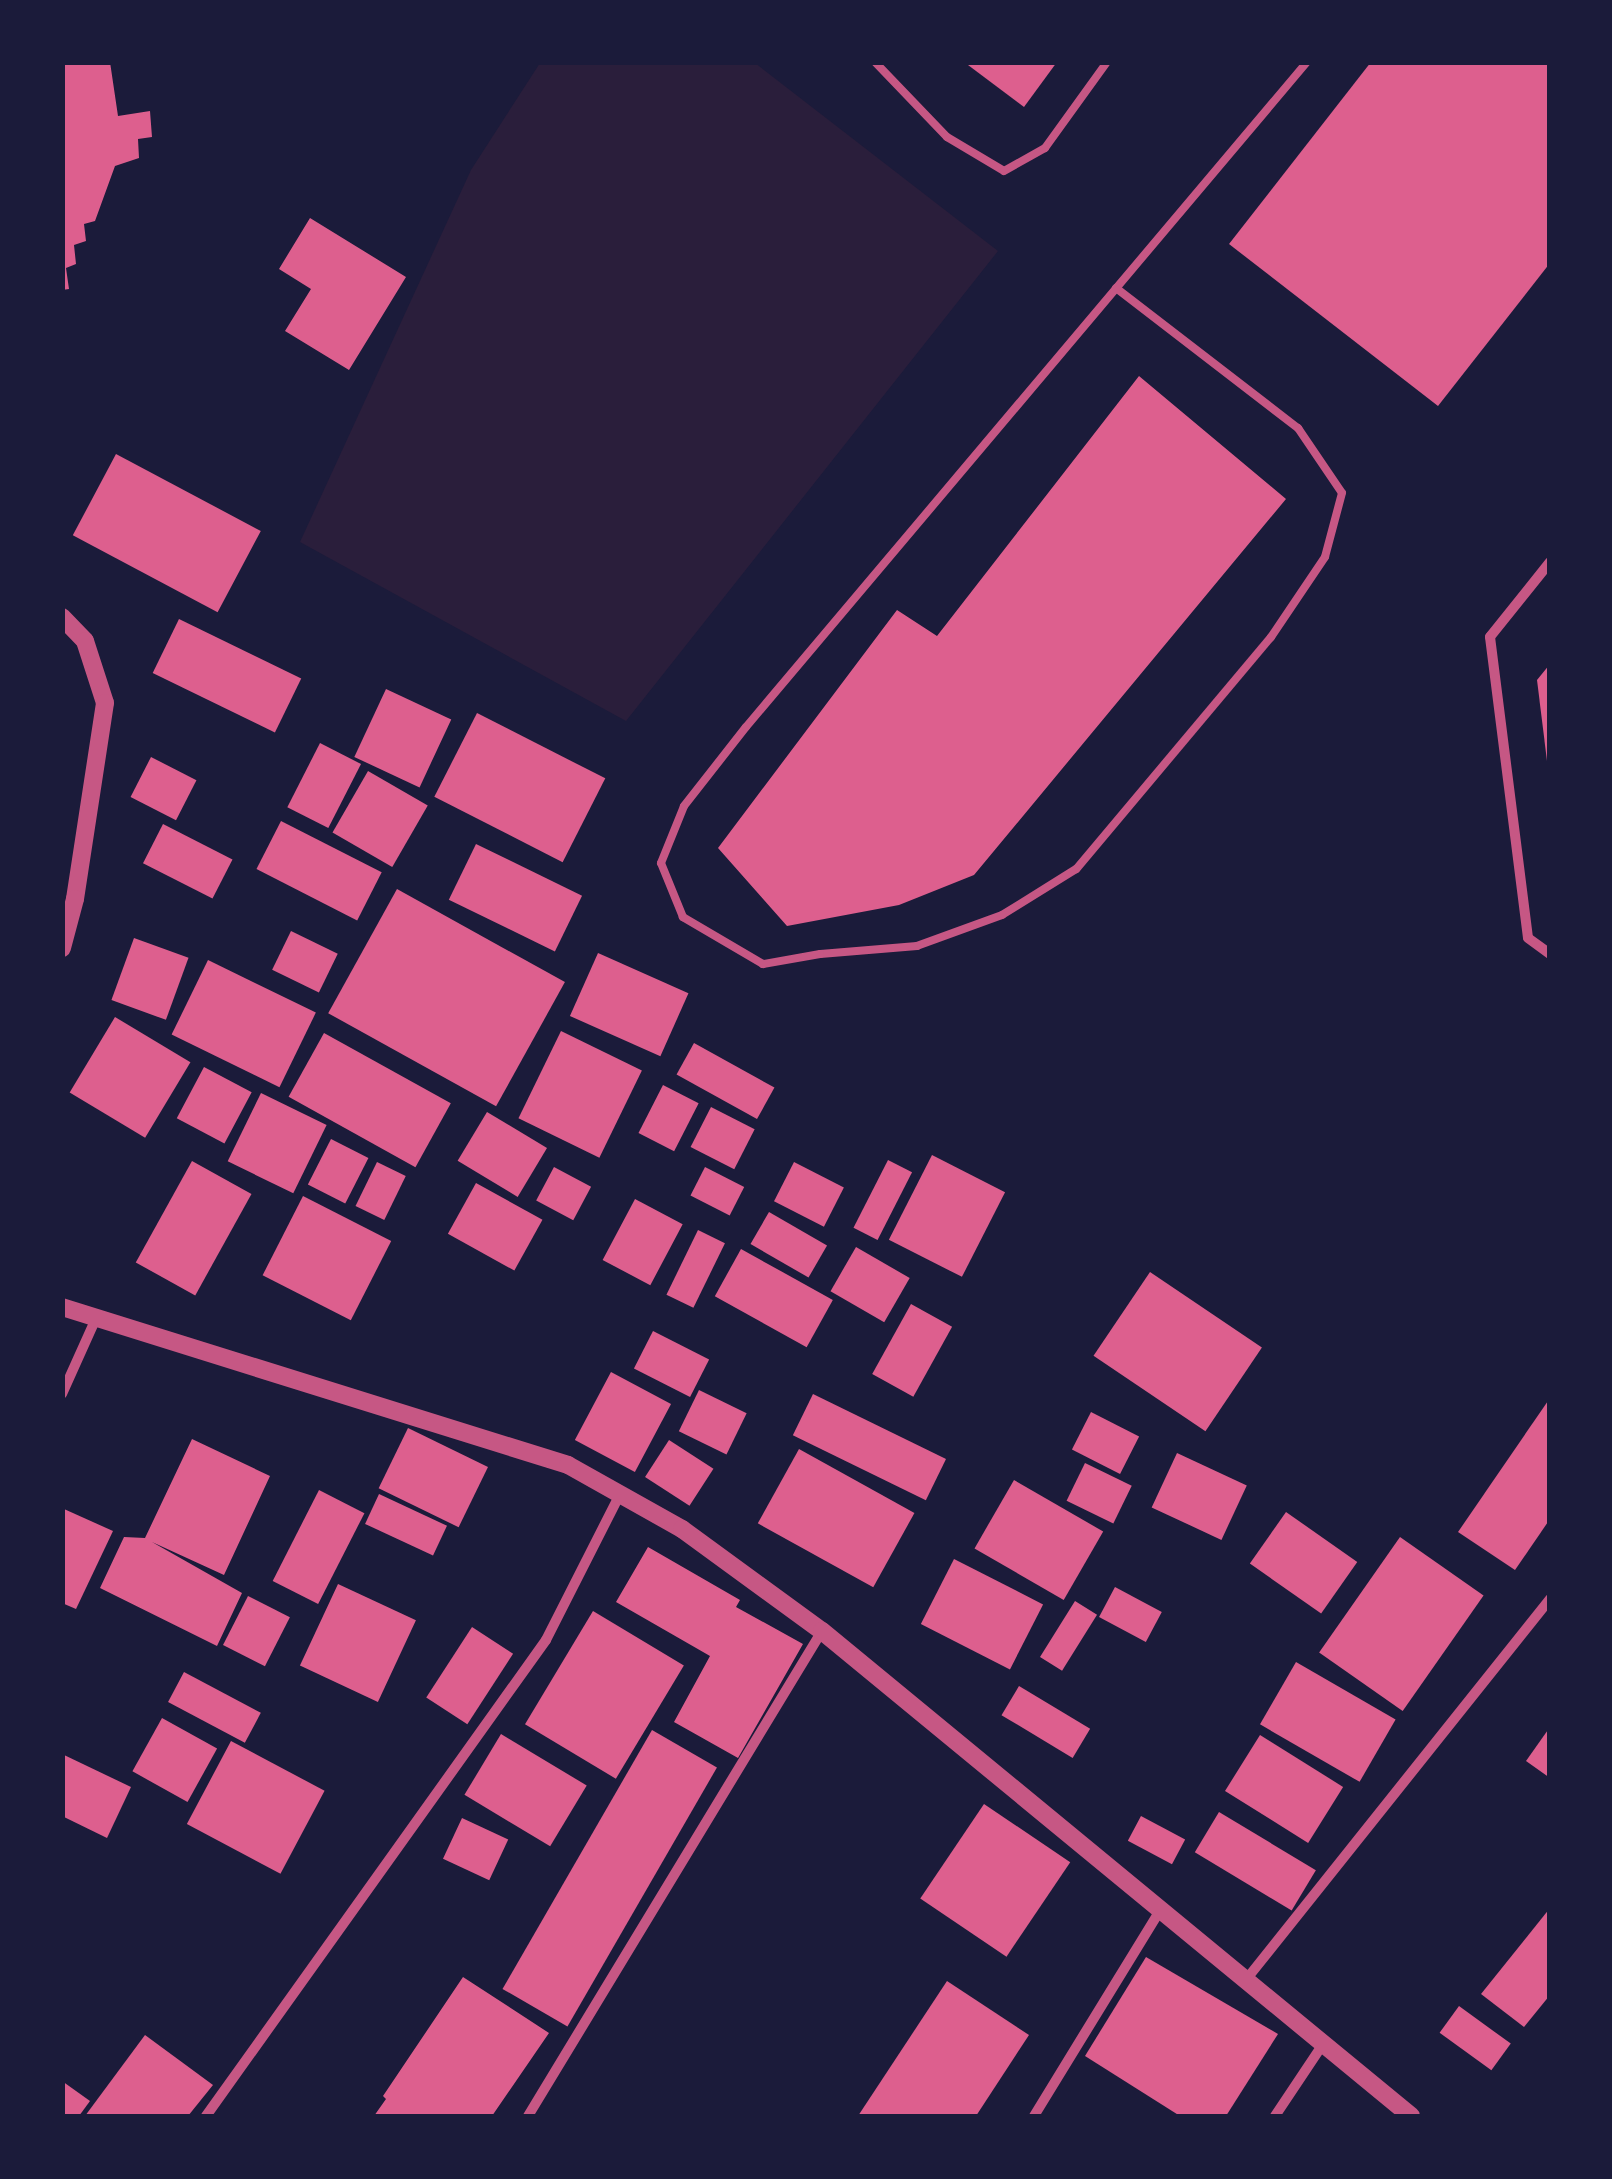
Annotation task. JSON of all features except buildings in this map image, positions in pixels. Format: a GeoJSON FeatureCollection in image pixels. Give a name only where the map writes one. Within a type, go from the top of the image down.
{"type":"FeatureCollection","features":[{"type":"Feature","properties":{"kind":"street"},"geometry":{"type":"LineString","coordinates":[[1550,562],[1490,637],[1528,938],[1550,954]]}},
{"type":"Feature","properties":{"kind":"street"},"geometry":{"type":"LineString","coordinates":[[62,617],[84,642],[104,703],[75,899],[62,948]]}},
{"type":"Feature","properties":{"kind":"street"},"geometry":{"type":"LineString","coordinates":[[62,1307],[568,1465],[682,1529],[822,1631],[1321,2047],[1411,2116]]}},
{"type":"Feature","properties":{"kind":"street"},"geometry":{"type":"LineString","coordinates":[[62,1394],[97,1315]]}},
{"type":"Feature","properties":{"kind":"street"},"geometry":{"type":"LineString","coordinates":[[206,2116],[546,1640],[620,1494]]}},
{"type":"Feature","properties":{"kind":"street"},"geometry":{"type":"LineString","coordinates":[[1244,1981],[1550,1599]]}},
{"type":"Feature","properties":{"kind":"street"},"geometry":{"type":"LineString","coordinates":[[528,2116],[822,1631]]}},
{"type":"Feature","properties":{"kind":"street"},"geometry":{"type":"LineString","coordinates":[[1034,2116],[1160,1910]]}},
{"type":"Feature","properties":{"kind":"street"},"geometry":{"type":"LineString","coordinates":[[1275,2116],[1321,2047]]}},
{"type":"Feature","properties":{"kind":"lane"},"geometry":{"type":"LineString","coordinates":[[874,62],[947,137],[1004,171],[1045,148],[1107,62]]}},
{"type":"Feature","properties":{"kind":"lane"},"geometry":{"type":"LineString","coordinates":[[1116,288],[1298,428],[1342,493],[1325,557],[1271,637],[1076,869],[1002,915],[917,946],[820,954],[763,964],[684,917],[660,863],[684,806],[1116,288],[1307,62]]}},
{"type":"Feature","properties":{"kind":"shaded area"},"geometry":{"type":"Polygon","coordinates":[[[540,63],[755,63],[998,251],[626,721],[300,542],[471,170],[540,63]]]}}]}
